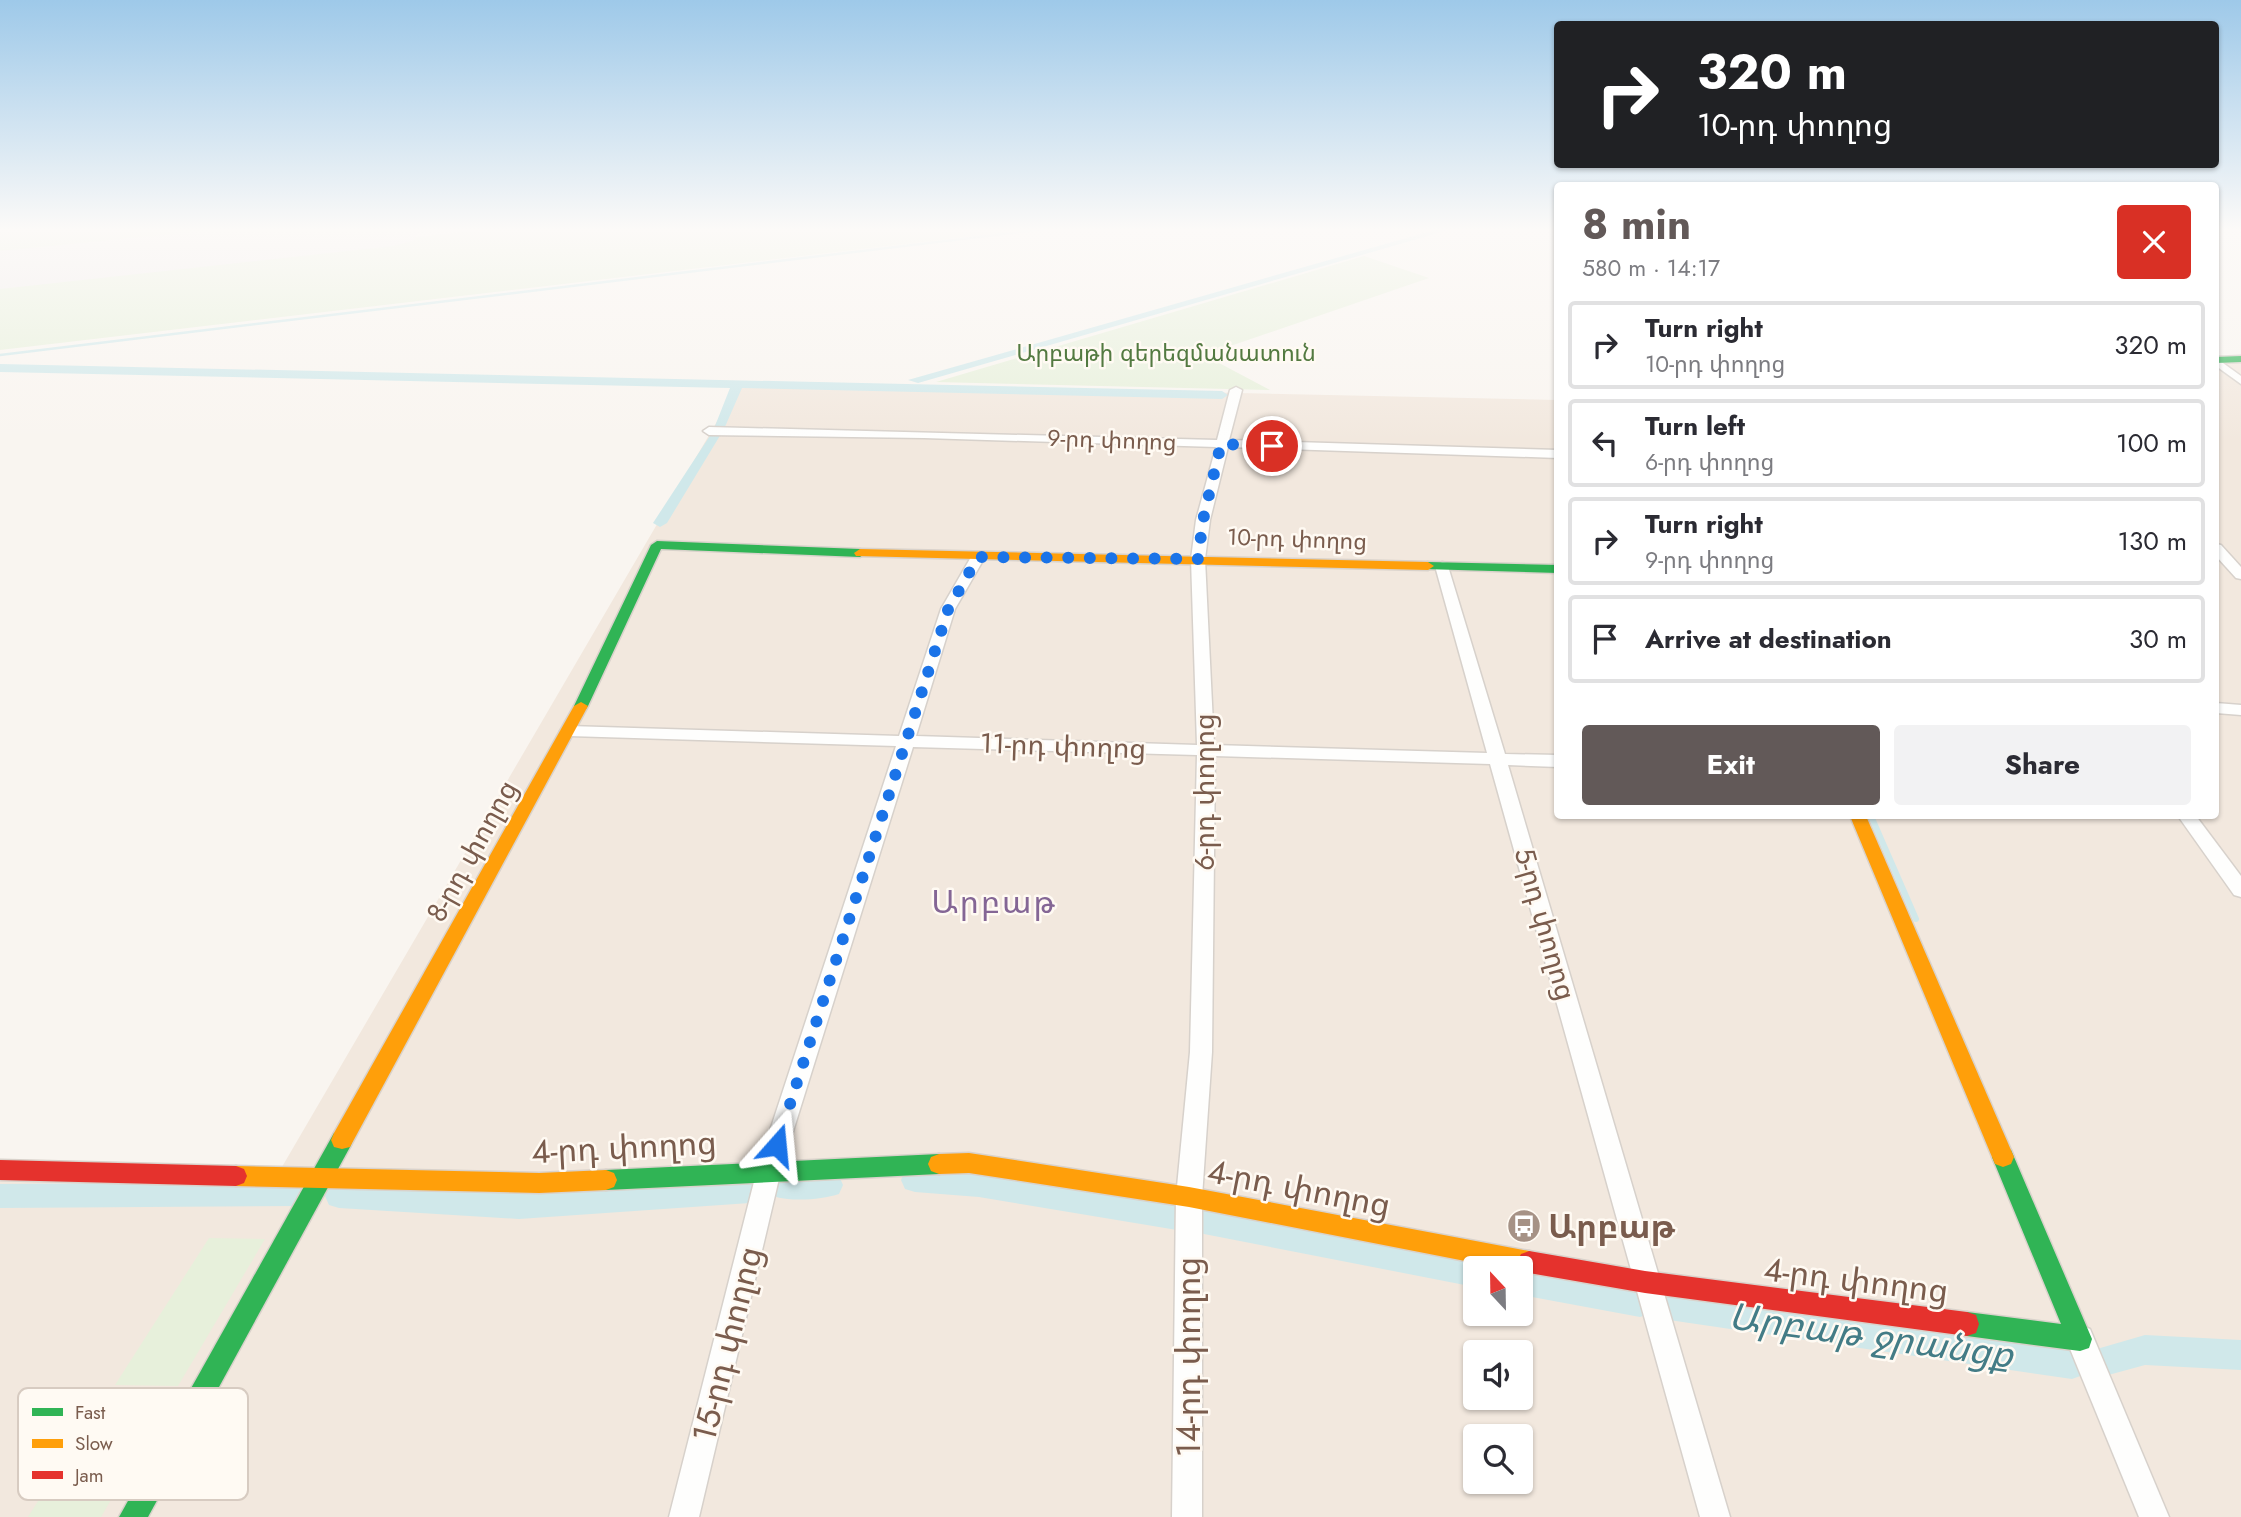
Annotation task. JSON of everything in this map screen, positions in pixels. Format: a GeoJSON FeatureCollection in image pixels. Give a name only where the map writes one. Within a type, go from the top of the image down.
{"type":"FeatureCollection","features":[{"type":"Feature","properties":{"kind":"street"},"geometry":{"type":"LineString","coordinates":[[2219,360],[2241,359]]}},
{"type":"Feature","properties":{"kind":"street"},"geometry":{"type":"LineString","coordinates":[[2219,363],[2241,381]]}},
{"type":"Feature","properties":{"kind":"street","name":"6-րդ փողոց"},"geometry":{"type":"LineString","coordinates":[[1189,1197],[1202,1052],[1206,752],[1198,559],[1203,520],[1236,390]]}},
{"type":"Feature","properties":{"kind":"street","name":"9-րդ փողոց"},"geometry":{"type":"LineString","coordinates":[[709,431],[910,433],[1554,454]]}},
{"type":"Feature","properties":{"kind":"street","name":"10-րդ փողոց"},"geometry":{"type":"LineString","coordinates":[[657,545],[978,557],[1198,559],[1554,569]]}},
{"type":"Feature","properties":{"kind":"street","name":"8-րդ փողոց"},"geometry":{"type":"LineString","coordinates":[[322,1177],[569,731],[657,545]]}},
{"type":"Feature","properties":{"kind":"street"},"geometry":{"type":"LineString","coordinates":[[2219,551],[2241,575]]}},
{"type":"Feature","properties":{"kind":"street","name":"15-րդ փողոց"},"geometry":{"type":"LineString","coordinates":[[684,1517],[769,1170],[948,610],[978,557]]}},
{"type":"Feature","properties":{"kind":"street","name":"5-րդ փողոց"},"geometry":{"type":"LineString","coordinates":[[1443,566],[1645,1282],[1715,1517]]}},
{"type":"Feature","properties":{"kind":"street"},"geometry":{"type":"LineString","coordinates":[[2219,708],[2241,710]]}},
{"type":"Feature","properties":{"kind":"street","name":"11-րդ փողոց"},"geometry":{"type":"LineString","coordinates":[[569,731],[1554,761]]}},
{"type":"Feature","properties":{"kind":"street"},"geometry":{"type":"LineString","coordinates":[[1859,819],[2154,1517]]}},
{"type":"Feature","properties":{"kind":"street"},"geometry":{"type":"LineString","coordinates":[[2189,819],[2241,890]]}},
{"type":"Feature","properties":{"kind":"street","name":"4-րդ փողոց"},"geometry":{"type":"LineString","coordinates":[[0,1170],[539,1183],[769,1170],[969,1163],[1189,1197],[1496,1257],[1645,1282],[2080,1339]]}},
{"type":"Feature","properties":{"kind":"street"},"geometry":{"type":"LineString","coordinates":[[205,1388],[322,1177]]}},
{"type":"Feature","properties":{"kind":"street","name":"14-րդ փողոց"},"geometry":{"type":"LineString","coordinates":[[1187,1517],[1189,1197]]}},
{"type":"Feature","properties":{"kind":"street"},"geometry":{"type":"LineString","coordinates":[[133,1517],[142,1500]]}},
{"type":"Feature","properties":{"kind":"shaded area","name":"Արբաթ"},"geometry":{"type":"Polygon","coordinates":[[[2241,360],[2241,1517],[0,1517],[0,1173],[279,1172],[740,382],[1554,400],[1554,819],[2219,819],[2219,361],[2241,360]]]}},
{"type":"Feature","properties":{"kind":"green space"},"geometry":{"type":"Polygon","coordinates":[[[0,300],[428,300],[0,350],[0,300]]]}},
{"type":"Feature","properties":{"kind":"green space","name":"Արբաթի գերեզմանատուն"},"geometry":{"type":"Polygon","coordinates":[[[1215,300],[1365,300],[1204,355],[1270,390],[936,382],[1215,300]]]}},
{"type":"Feature","properties":{"kind":"green space"},"geometry":{"type":"Polygon","coordinates":[[[209,1238],[265,1239],[178,1386],[115,1385],[209,1238]]]}},
{"type":"Feature","properties":{"kind":"green space"},"geometry":{"type":"Polygon","coordinates":[[[39,1500],[111,1500],[101,1517],[28,1517],[39,1500]]]}},
{"type":"Feature","properties":{"kind":"waterway"},"geometry":{"type":"LineString","coordinates":[[0,355],[457,300]]}},
{"type":"Feature","properties":{"kind":"waterway"},"geometry":{"type":"LineString","coordinates":[[914,380],[1198,300]]}},
{"type":"Feature","properties":{"kind":"waterway"},"geometry":{"type":"LineString","coordinates":[[0,368],[738,384]]}},
{"type":"Feature","properties":{"kind":"waterway"},"geometry":{"type":"LineString","coordinates":[[718,429],[738,384]]}},
{"type":"Feature","properties":{"kind":"waterway"},"geometry":{"type":"LineString","coordinates":[[738,384],[1222,395]]}},
{"type":"Feature","properties":{"kind":"waterway"},"geometry":{"type":"LineString","coordinates":[[660,523],[715,434]]}},
{"type":"Feature","properties":{"kind":"waterway"},"geometry":{"type":"LineString","coordinates":[[1872,819],[1916,919]]}},
{"type":"Feature","properties":{"kind":"waterway","name":"Արբաթ ջրանցք"},"geometry":{"type":"LineString","coordinates":[[915,1180],[979,1185],[1177,1217]]}},
{"type":"Feature","properties":{"kind":"waterway","name":"Արբաթ ջրանցք"},"geometry":{"type":"LineString","coordinates":[[783,1187],[829,1185]]}},
{"type":"Feature","properties":{"kind":"waterway","name":"Արբաթ ջրանցք"},"geometry":{"type":"LineString","coordinates":[[339,1196],[519,1206],[750,1191]]}},
{"type":"Feature","properties":{"kind":"waterway","name":"Արբաթ ջրանցք"},"geometry":{"type":"LineString","coordinates":[[0,1196],[298,1194]]}},
{"type":"Feature","properties":{"kind":"waterway","name":"Արբաթ ջրանցք"},"geometry":{"type":"LineString","coordinates":[[1204,1221],[1463,1271]]}},
{"type":"Feature","properties":{"kind":"waterway","name":"Արբաթ ջրանցք"},"geometry":{"type":"LineString","coordinates":[[1533,1283],[1640,1303]]}},
{"type":"Feature","properties":{"kind":"waterway","name":"Արբաթ ջրանցք"},"geometry":{"type":"LineString","coordinates":[[1669,1306],[2072,1364]]}},
{"type":"Feature","properties":{"kind":"waterway","name":"Արբաթ ջրանցք"},"geometry":{"type":"LineString","coordinates":[[2101,1362],[2145,1350],[2241,1355]]}},
{"type":"Feature","properties":{"kind":"traffic: fast"},"geometry":{"type":"LineString","coordinates":[[2219,360],[2241,359]]}},
{"type":"Feature","properties":{"kind":"traffic: fast"},"geometry":{"type":"LineString","coordinates":[[581,706],[657,545],[860,553]]}},
{"type":"Feature","properties":{"kind":"traffic: fast"},"geometry":{"type":"LineString","coordinates":[[1428,566],[1554,569]]}},
{"type":"Feature","properties":{"kind":"traffic: fast"},"geometry":{"type":"LineString","coordinates":[[205,1388],[342,1140]]}},
{"type":"Feature","properties":{"kind":"traffic: fast"},"geometry":{"type":"LineString","coordinates":[[2003,1157],[2080,1339]]}},
{"type":"Feature","properties":{"kind":"traffic: fast"},"geometry":{"type":"LineString","coordinates":[[606,1180],[939,1164]]}},
{"type":"Feature","properties":{"kind":"traffic: fast"},"geometry":{"type":"LineString","coordinates":[[1967,1324],[2080,1339]]}},
{"type":"Feature","properties":{"kind":"traffic: fast"},"geometry":{"type":"LineString","coordinates":[[133,1517],[142,1500]]}},
{"type":"Feature","properties":{"kind":"traffic: slow"},"geometry":{"type":"LineString","coordinates":[[860,553],[1428,566]]}},
{"type":"Feature","properties":{"kind":"traffic: slow"},"geometry":{"type":"LineString","coordinates":[[342,1140],[581,706]]}},
{"type":"Feature","properties":{"kind":"traffic: slow"},"geometry":{"type":"LineString","coordinates":[[1859,819],[2003,1157]]}},
{"type":"Feature","properties":{"kind":"traffic: slow"},"geometry":{"type":"LineString","coordinates":[[939,1164],[969,1163],[1189,1197],[1498,1256]]}},
{"type":"Feature","properties":{"kind":"traffic: slow"},"geometry":{"type":"LineString","coordinates":[[236,1176],[539,1183],[606,1180]]}},
{"type":"Feature","properties":{"kind":"traffic: jam"},"geometry":{"type":"LineString","coordinates":[[0,1170],[236,1176]]}},
{"type":"Feature","properties":{"kind":"traffic: jam"},"geometry":{"type":"LineString","coordinates":[[1533,1263],[1645,1282],[1967,1324]]}},
{"type":"Feature","properties":{"kind":"place","name":"Արբաթ"},"geometry":{"type":"Point","coordinates":[1524,1226]}},
{"type":"Feature","properties":{"kind":"district","name":"Արբաթ"},"geometry":{"type":"Point","coordinates":[994,902]}},
{"type":"Feature","properties":{"kind":"route"},"geometry":{"type":"LineString","coordinates":[[777,1145],[948,610],[978,557],[1198,559],[1203,520],[1221,444],[1272,446]]}}]}
